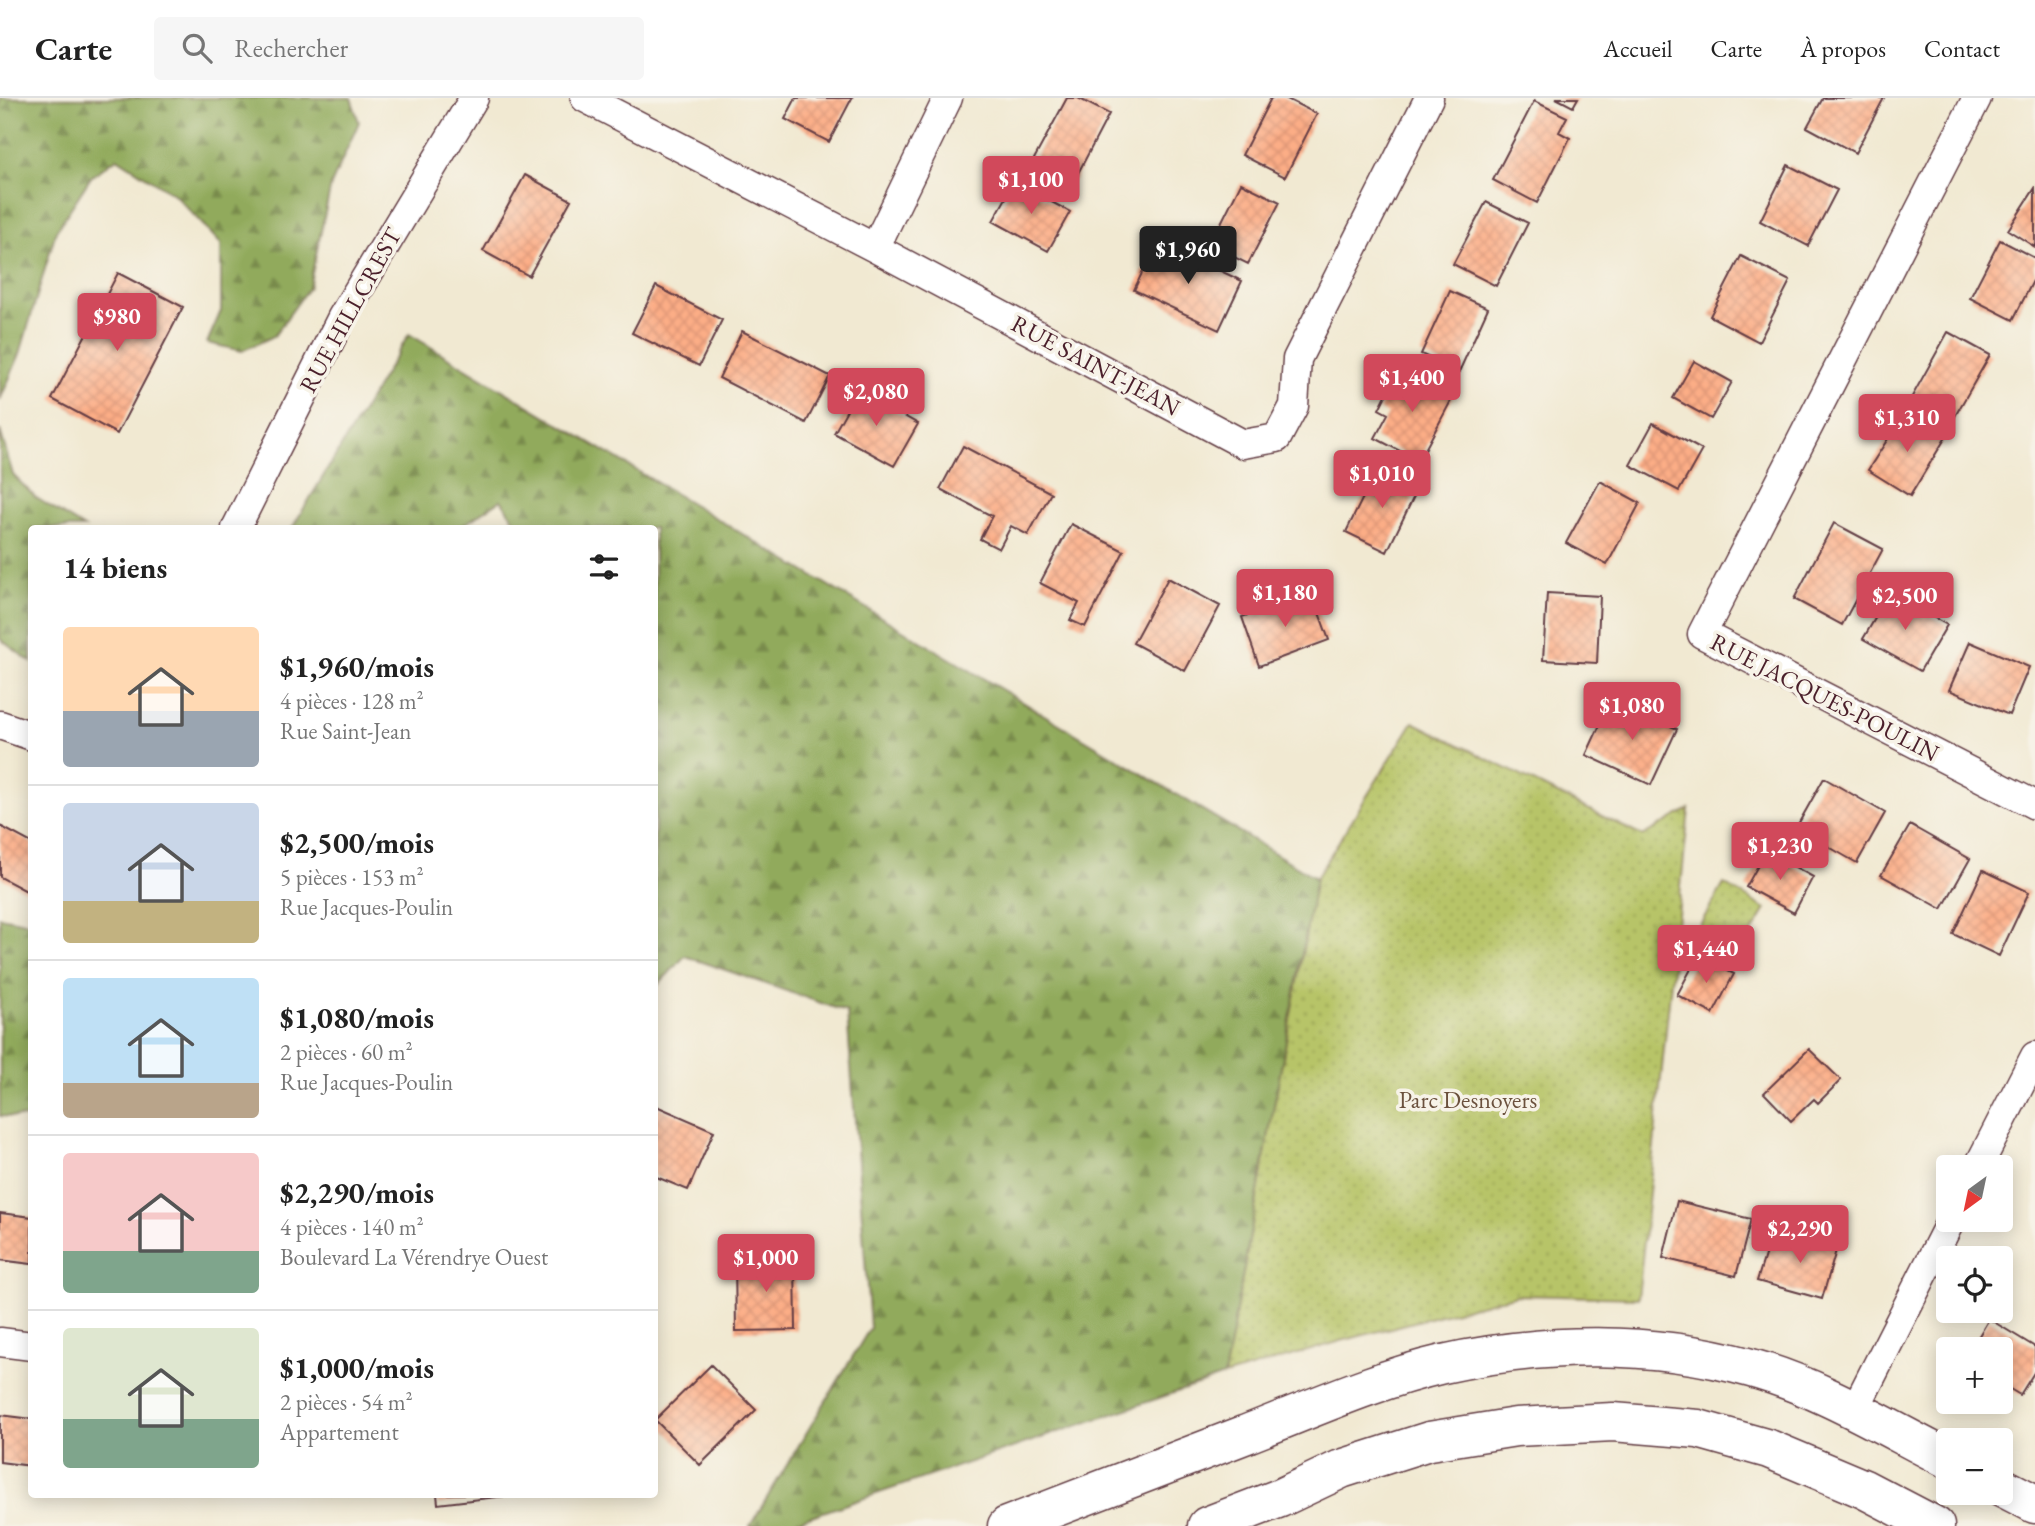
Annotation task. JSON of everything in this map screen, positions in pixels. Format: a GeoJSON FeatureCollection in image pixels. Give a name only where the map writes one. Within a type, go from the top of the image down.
{"type":"FeatureCollection","features":[{"type":"Feature","properties":{"kind":"main road"},"geometry":{"type":"LineString","coordinates":[[1007,1526],[1370,1387],[1442,1364],[1530,1350],[1572,1347],[1643,1350],[1696,1356],[1752,1368],[1802,1387],[1936,1453]]}},
{"type":"Feature","properties":{"kind":"main road"},"geometry":{"type":"LineString","coordinates":[[1207,1526],[1280,1498],[1341,1469],[1429,1441],[1516,1427],[1613,1422],[1698,1429],[1769,1449],[1864,1489],[1936,1526]]}},
{"type":"Feature","properties":{"kind":"main road"},"geometry":{"type":"LineString","coordinates":[[2013,1493],[2035,1504]]}},
{"type":"Feature","properties":{"kind":"street","name":"RUE HILLCREST"},"geometry":{"type":"LineString","coordinates":[[238,525],[342,317],[474,98]]}},
{"type":"Feature","properties":{"kind":"street","name":"RUE SAINT-JEAN"},"geometry":{"type":"LineString","coordinates":[[585,98],[875,247],[1243,444],[1276,438],[1294,406],[1297,359],[1429,98]]}},
{"type":"Feature","properties":{"kind":"street"},"geometry":{"type":"LineString","coordinates":[[875,247],[948,98]]}},
{"type":"Feature","properties":{"kind":"street","name":"RUE JACQUES-POULIN"},"geometry":{"type":"LineString","coordinates":[[1977,98],[1702,634],[2035,805]]}},
{"type":"Feature","properties":{"kind":"street"},"geometry":{"type":"LineString","coordinates":[[0,725],[28,735]]}},
{"type":"Feature","properties":{"kind":"street"},"geometry":{"type":"LineString","coordinates":[[1984,1155],[2035,1056]]}},
{"type":"Feature","properties":{"kind":"street"},"geometry":{"type":"LineString","coordinates":[[1854,1411],[1945,1232]]}},
{"type":"Feature","properties":{"kind":"street"},"geometry":{"type":"LineString","coordinates":[[0,1342],[28,1346]]}},
{"type":"Feature","properties":{"kind":"green space"},"geometry":{"type":"Polygon","coordinates":[[[0,98],[351,98],[359,122],[331,185],[309,287],[274,336],[242,351],[207,343],[221,311],[221,244],[175,195],[117,158],[91,177],[56,231],[20,354],[0,400],[0,98]]]}},
{"type":"Feature","properties":{"kind":"green space"},"geometry":{"type":"Polygon","coordinates":[[[409,334],[1316,878],[1224,1376],[782,1526],[750,1526],[870,1328],[847,1012],[685,956],[658,985],[658,525],[518,525],[501,500],[464,525],[294,525],[409,334]]]}},
{"type":"Feature","properties":{"kind":"green space"},"geometry":{"type":"Polygon","coordinates":[[[0,430],[13,475],[35,497],[79,525],[28,525],[28,660],[0,639],[0,430]]]}},
{"type":"Feature","properties":{"kind":"green space","name":"Parc Desnoyers"},"geometry":{"type":"Polygon","coordinates":[[[1413,722],[1642,836],[1689,809],[1638,1298],[1517,1295],[1341,1341],[1224,1376],[1316,878],[1413,722]]]}},
{"type":"Feature","properties":{"kind":"green space"},"geometry":{"type":"Polygon","coordinates":[[[1724,884],[1766,909],[1736,960],[1694,935],[1724,884]]]}},
{"type":"Feature","properties":{"kind":"green space"},"geometry":{"type":"Polygon","coordinates":[[[0,917],[28,922],[28,1118],[0,1116],[0,917]]]}},
{"type":"Feature","properties":{"kind":"building"},"geometry":{"type":"Polygon","coordinates":[[[796,98],[852,98],[829,142],[785,119],[796,98]]]}},
{"type":"Feature","properties":{"kind":"building"},"geometry":{"type":"Polygon","coordinates":[[[1067,98],[1078,98],[1109,114],[1074,181],[1034,159],[1067,98]]]}},
{"type":"Feature","properties":{"kind":"building"},"geometry":{"type":"Polygon","coordinates":[[[1271,98],[1285,98],[1317,114],[1285,177],[1242,155],[1271,98]]]}},
{"type":"Feature","properties":{"kind":"building"},"geometry":{"type":"Polygon","coordinates":[[[1556,98],[1578,98],[1573,107],[1556,98]]]}},
{"type":"Feature","properties":{"kind":"building"},"geometry":{"type":"Polygon","coordinates":[[[1823,98],[1884,98],[1855,153],[1807,127],[1823,98]]]}},
{"type":"Feature","properties":{"kind":"building"},"geometry":{"type":"Polygon","coordinates":[[[1534,101],[1567,117],[1559,132],[1570,138],[1537,203],[1493,180],[1534,101]]]}},
{"type":"Feature","properties":{"kind":"building"},"geometry":{"type":"Polygon","coordinates":[[[1788,165],[1837,190],[1808,246],[1760,221],[1788,165]]]}},
{"type":"Feature","properties":{"kind":"building"},"geometry":{"type":"Polygon","coordinates":[[[525,175],[571,200],[529,276],[483,251],[525,175]]]}},
{"type":"Feature","properties":{"kind":"building"},"geometry":{"type":"Polygon","coordinates":[[[1015,182],[1070,212],[1048,251],[993,221],[1015,182]]]}},
{"type":"Feature","properties":{"kind":"building"},"geometry":{"type":"Polygon","coordinates":[[[1241,183],[1280,202],[1248,264],[1210,245],[1241,183]]]}},
{"type":"Feature","properties":{"kind":"building"},"geometry":{"type":"Polygon","coordinates":[[[2035,188],[2035,247],[2008,230],[2035,188]]]}},
{"type":"Feature","properties":{"kind":"building"},"geometry":{"type":"Polygon","coordinates":[[[1486,202],[1528,223],[1496,286],[1453,264],[1486,202]]]}},
{"type":"Feature","properties":{"kind":"building"},"geometry":{"type":"Polygon","coordinates":[[[2000,240],[2035,258],[2035,277],[2013,320],[1970,298],[2000,240]]]}},
{"type":"Feature","properties":{"kind":"building"},"geometry":{"type":"Polygon","coordinates":[[[1157,241],[1242,281],[1219,330],[1134,290],[1157,241]]]}},
{"type":"Feature","properties":{"kind":"building"},"geometry":{"type":"Polygon","coordinates":[[[1741,256],[1790,281],[1759,342],[1710,316],[1741,256]]]}},
{"type":"Feature","properties":{"kind":"building"},"geometry":{"type":"Polygon","coordinates":[[[118,273],[183,307],[117,434],[52,399],[118,273]]]}},
{"type":"Feature","properties":{"kind":"building"},"geometry":{"type":"Polygon","coordinates":[[[656,286],[722,320],[699,366],[632,333],[656,286]]]}},
{"type":"Feature","properties":{"kind":"building"},"geometry":{"type":"Polygon","coordinates":[[[1450,291],[1488,308],[1459,372],[1421,354],[1450,291]]]}},
{"type":"Feature","properties":{"kind":"building"},"geometry":{"type":"Polygon","coordinates":[[[742,331],[830,376],[806,423],[719,378],[742,331]]]}},
{"type":"Feature","properties":{"kind":"building"},"geometry":{"type":"Polygon","coordinates":[[[1948,332],[1990,355],[1950,425],[1909,402],[1948,332]]]}},
{"type":"Feature","properties":{"kind":"building"},"geometry":{"type":"Polygon","coordinates":[[[1694,361],[1732,382],[1711,419],[1673,398],[1694,361]]]}},
{"type":"Feature","properties":{"kind":"building"},"geometry":{"type":"Polygon","coordinates":[[[1399,369],[1453,397],[1419,461],[1375,438],[1388,414],[1379,409],[1399,369]]]}},
{"type":"Feature","properties":{"kind":"building"},"geometry":{"type":"Polygon","coordinates":[[[858,390],[918,424],[894,466],[834,433],[858,390]]]}},
{"type":"Feature","properties":{"kind":"building"},"geometry":{"type":"Polygon","coordinates":[[[1905,412],[1946,437],[1910,496],[1868,470],[1905,412]]]}},
{"type":"Feature","properties":{"kind":"building"},"geometry":{"type":"Polygon","coordinates":[[[1653,423],[1702,450],[1679,491],[1630,465],[1653,423]]]}},
{"type":"Feature","properties":{"kind":"building"},"geometry":{"type":"Polygon","coordinates":[[[963,446],[1051,493],[1028,535],[1011,526],[999,549],[980,539],[992,516],[940,489],[963,446]]]}},
{"type":"Feature","properties":{"kind":"building"},"geometry":{"type":"Polygon","coordinates":[[[1377,469],[1418,488],[1387,552],[1346,532],[1377,469]]]}},
{"type":"Feature","properties":{"kind":"building"},"geometry":{"type":"Polygon","coordinates":[[[1600,481],[1640,503],[1607,565],[1566,543],[1600,481]]]}},
{"type":"Feature","properties":{"kind":"building"},"geometry":{"type":"Polygon","coordinates":[[[1834,523],[1883,549],[1842,625],[1794,599],[1834,523]]]}},
{"type":"Feature","properties":{"kind":"building"},"geometry":{"type":"Polygon","coordinates":[[[1071,524],[1124,551],[1085,627],[1070,620],[1079,603],[1040,583],[1071,524]]]}},
{"type":"Feature","properties":{"kind":"building"},"geometry":{"type":"Polygon","coordinates":[[[1168,578],[1220,606],[1185,671],[1133,643],[1168,578]]]}},
{"type":"Feature","properties":{"kind":"building"},"geometry":{"type":"Polygon","coordinates":[[[1311,591],[1329,640],[1259,666],[1242,617],[1311,591]]]}},
{"type":"Feature","properties":{"kind":"building"},"geometry":{"type":"Polygon","coordinates":[[[1547,593],[1600,596],[1597,663],[1543,660],[1547,593]]]}},
{"type":"Feature","properties":{"kind":"building"},"geometry":{"type":"Polygon","coordinates":[[[1890,593],[1947,625],[1920,671],[1863,639],[1890,593]]]}},
{"type":"Feature","properties":{"kind":"building"},"geometry":{"type":"Polygon","coordinates":[[[1970,642],[2029,667],[2009,715],[1949,690],[1970,642]]]}},
{"type":"Feature","properties":{"kind":"building"},"geometry":{"type":"Polygon","coordinates":[[[1612,699],[1677,729],[1651,785],[1586,755],[1612,699]]]}},
{"type":"Feature","properties":{"kind":"building"},"geometry":{"type":"Polygon","coordinates":[[[1824,778],[1885,813],[1857,863],[1796,828],[1824,778]]]}},
{"type":"Feature","properties":{"kind":"building"},"geometry":{"type":"Polygon","coordinates":[[[1910,825],[1970,859],[1942,909],[1881,875],[1910,825]]]}},
{"type":"Feature","properties":{"kind":"building"},"geometry":{"type":"Polygon","coordinates":[[[0,826],[28,841],[28,892],[0,877],[0,826]]]}},
{"type":"Feature","properties":{"kind":"building"},"geometry":{"type":"Polygon","coordinates":[[[1766,851],[1813,877],[1794,913],[1746,887],[1766,851]]]}},
{"type":"Feature","properties":{"kind":"building"},"geometry":{"type":"Polygon","coordinates":[[[1983,870],[2029,892],[1999,956],[1953,934],[1983,870]]]}},
{"type":"Feature","properties":{"kind":"building"},"geometry":{"type":"Polygon","coordinates":[[[1698,956],[1734,974],[1713,1014],[1677,995],[1698,956]]]}},
{"type":"Feature","properties":{"kind":"building"},"geometry":{"type":"Polygon","coordinates":[[[1809,1049],[1841,1080],[1818,1103],[1814,1099],[1791,1121],[1764,1093],[1809,1049]]]}},
{"type":"Feature","properties":{"kind":"building"},"geometry":{"type":"Polygon","coordinates":[[[658,1107],[714,1131],[688,1190],[658,1178],[658,1107]]]}},
{"type":"Feature","properties":{"kind":"building"},"geometry":{"type":"Polygon","coordinates":[[[1677,1201],[1751,1219],[1736,1276],[1663,1258],[1677,1201]]]}},
{"type":"Feature","properties":{"kind":"building"},"geometry":{"type":"Polygon","coordinates":[[[0,1213],[28,1216],[28,1264],[0,1260],[0,1213]]]}},
{"type":"Feature","properties":{"kind":"building"},"geometry":{"type":"Polygon","coordinates":[[[1808,1230],[1839,1240],[1822,1299],[1757,1281],[1770,1239],[1803,1249],[1808,1230]]]}},
{"type":"Feature","properties":{"kind":"building"},"geometry":{"type":"Polygon","coordinates":[[[795,1258],[796,1330],[736,1331],[735,1259],[795,1258]]]}},
{"type":"Feature","properties":{"kind":"building"},"geometry":{"type":"Polygon","coordinates":[[[1987,1323],[1996,1323],[2035,1347],[2035,1371],[2020,1395],[2013,1391],[2013,1337],[1978,1337],[1987,1323]]]}},
{"type":"Feature","properties":{"kind":"building"},"geometry":{"type":"Polygon","coordinates":[[[711,1365],[756,1410],[700,1465],[658,1423],[658,1417],[711,1365]]]}},
{"type":"Feature","properties":{"kind":"building"},"geometry":{"type":"Polygon","coordinates":[[[0,1415],[28,1418],[28,1466],[0,1462],[0,1415]]]}},
{"type":"Feature","properties":{"kind":"building"},"geometry":{"type":"Polygon","coordinates":[[[437,1498],[488,1498],[438,1504],[437,1498]]]}}]}
